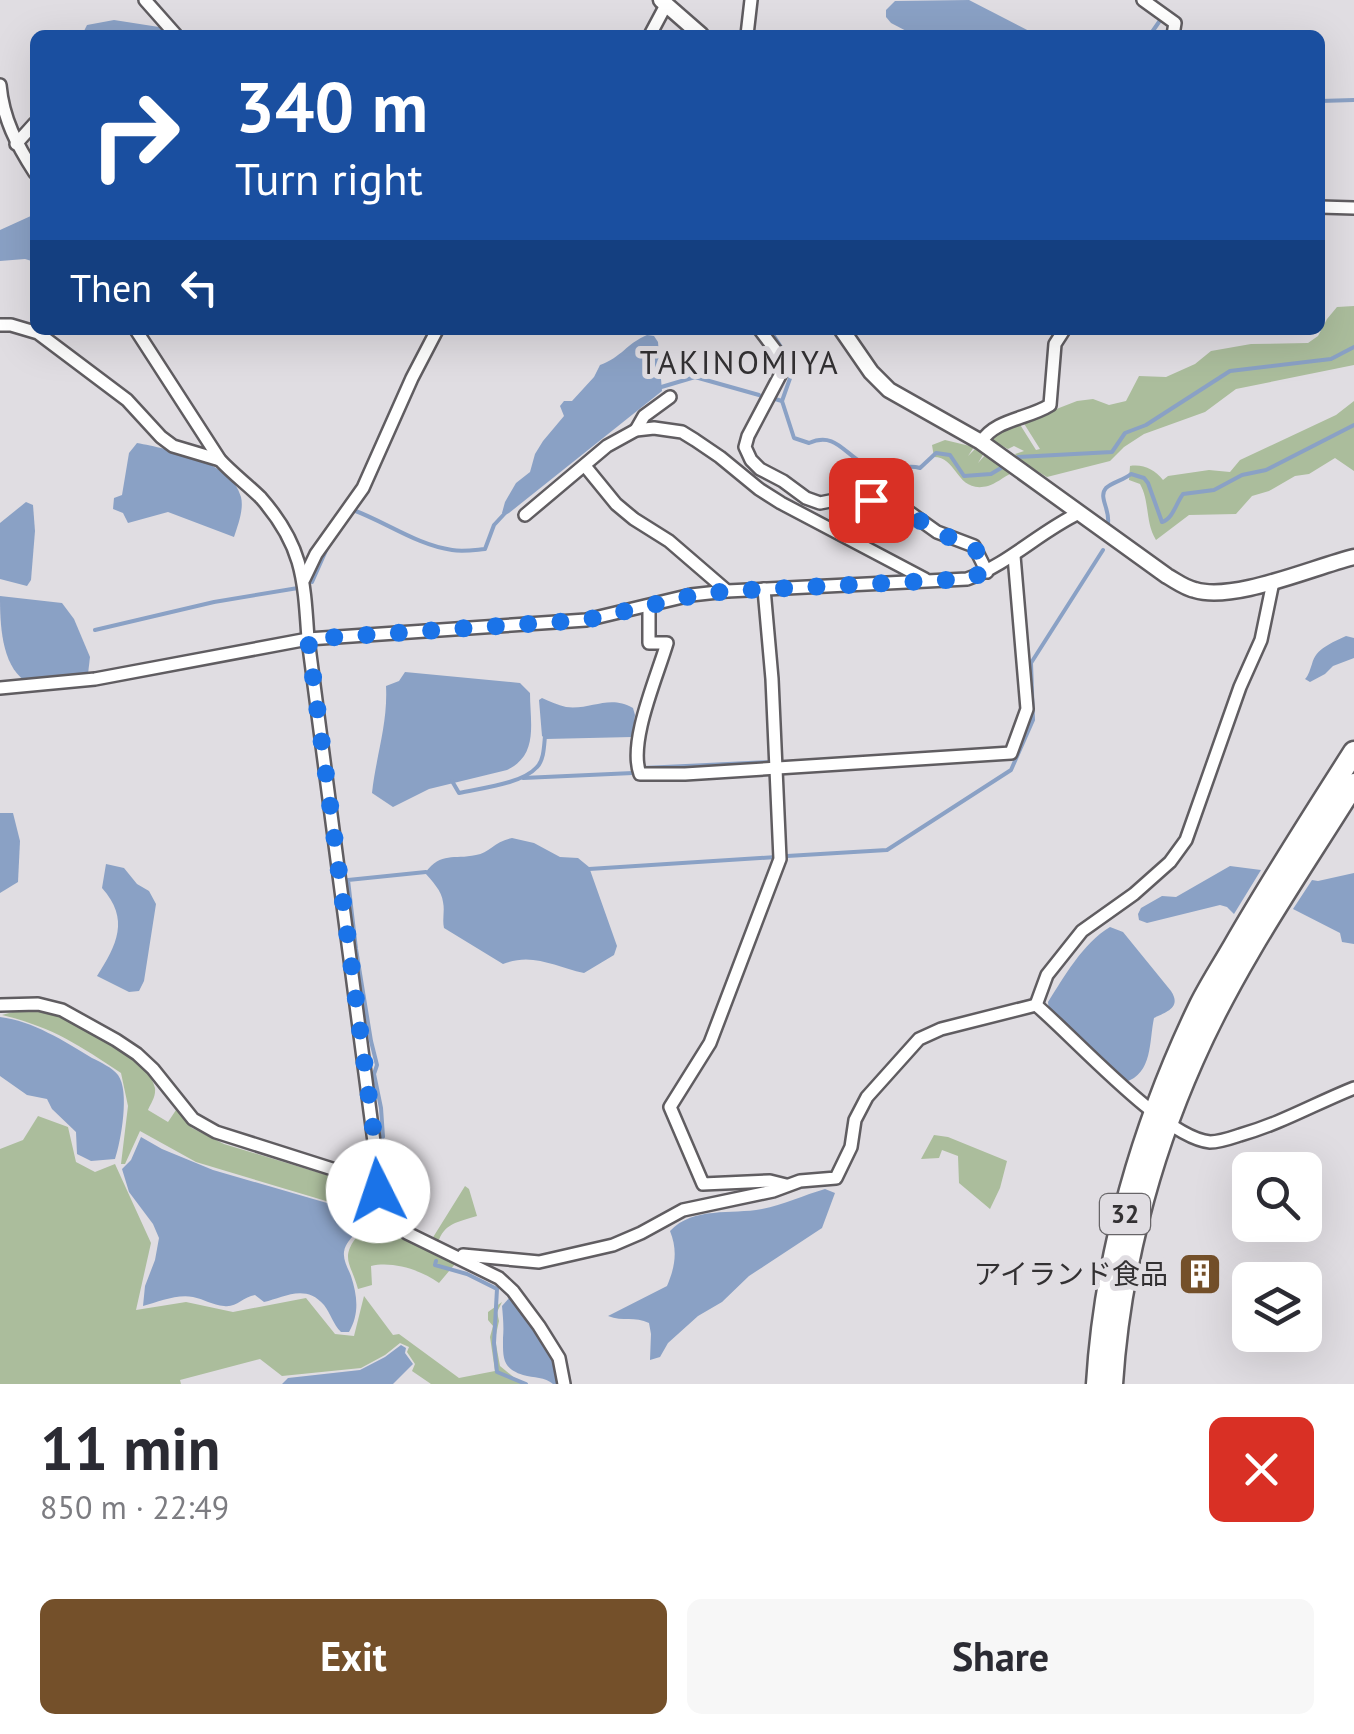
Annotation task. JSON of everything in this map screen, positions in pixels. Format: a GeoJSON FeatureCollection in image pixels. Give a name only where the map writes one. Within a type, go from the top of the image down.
{"type":"FeatureCollection","features":[{"type":"Feature","properties":{"kind":"highway","name":"32"},"geometry":{"type":"LineString","coordinates":[[1112,1384],[1129,1265],[1162,1117],[1202,1003],[1354,752]]}},
{"type":"Feature","properties":{"kind":"highway","name":"32"},"geometry":{"type":"LineString","coordinates":[[1098,1384],[1108,1292],[1136,1170],[1230,986],[1354,784]]}},
{"type":"Feature","properties":{"kind":"street"},"geometry":{"type":"LineString","coordinates":[[145,0],[172,30]]}},
{"type":"Feature","properties":{"kind":"street"},"geometry":{"type":"LineString","coordinates":[[747,30],[751,0]]}},
{"type":"Feature","properties":{"kind":"street"},"geometry":{"type":"LineString","coordinates":[[1143,0],[1176,23],[1174,30]]}},
{"type":"Feature","properties":{"kind":"street"},"geometry":{"type":"LineString","coordinates":[[652,30],[663,2],[695,30]]}},
{"type":"Feature","properties":{"kind":"street"},"geometry":{"type":"LineString","coordinates":[[0,85],[7,123],[30,165]]}},
{"type":"Feature","properties":{"kind":"street"},"geometry":{"type":"LineString","coordinates":[[16,144],[30,129]]}},
{"type":"Feature","properties":{"kind":"street"},"geometry":{"type":"LineString","coordinates":[[1325,207],[1354,208]]}},
{"type":"Feature","properties":{"kind":"street"},"geometry":{"type":"LineString","coordinates":[[0,325],[30,330]]}},
{"type":"Feature","properties":{"kind":"street"},"geometry":{"type":"LineString","coordinates":[[42,335],[127,400],[173,446],[220,460]]}},
{"type":"Feature","properties":{"kind":"street"},"geometry":{"type":"LineString","coordinates":[[139,335],[220,460],[282,525],[304,579],[308,639],[380,1180],[378,1191]]}},
{"type":"Feature","properties":{"kind":"street"},"geometry":{"type":"LineString","coordinates":[[304,579],[316,554],[363,488],[434,335]]}},
{"type":"Feature","properties":{"kind":"street"},"geometry":{"type":"LineString","coordinates":[[764,335],[786,364],[748,436],[745,447],[751,460],[796,492],[820,503],[891,502],[937,532],[974,546],[986,572]]}},
{"type":"Feature","properties":{"kind":"street"},"geometry":{"type":"LineString","coordinates":[[845,335],[889,390],[980,442],[1192,590],[1214,594],[1273,582],[1354,558]]}},
{"type":"Feature","properties":{"kind":"street"},"geometry":{"type":"LineString","coordinates":[[980,442],[988,430],[1050,405],[1055,344],[1061,335]]}},
{"type":"Feature","properties":{"kind":"street"},"geometry":{"type":"LineString","coordinates":[[636,430],[644,416],[670,397]]}},
{"type":"Feature","properties":{"kind":"street"},"geometry":{"type":"LineString","coordinates":[[524,515],[607,446],[636,430],[682,432],[720,456],[759,490],[928,581]]}},
{"type":"Feature","properties":{"kind":"street"},"geometry":{"type":"LineString","coordinates":[[585,466],[625,512],[727,591]]}},
{"type":"Feature","properties":{"kind":"street"},"geometry":{"type":"LineString","coordinates":[[0,688],[95,679],[308,639],[586,620],[727,591],[967,579],[1014,556],[1079,513]]}},
{"type":"Feature","properties":{"kind":"street"},"geometry":{"type":"LineString","coordinates":[[649,606],[649,643],[668,644],[638,734],[636,764],[640,774],[1011,753],[1027,709],[1014,556]]}},
{"type":"Feature","properties":{"kind":"street"},"geometry":{"type":"LineString","coordinates":[[1036,1005],[1047,975],[1082,931],[1134,894],[1170,862],[1186,840],[1260,640],[1273,582]]}},
{"type":"Feature","properties":{"kind":"street"},"geometry":{"type":"LineString","coordinates":[[764,589],[780,859],[710,1043],[670,1108],[703,1184],[770,1181],[786,1185]]}},
{"type":"Feature","properties":{"kind":"street"},"geometry":{"type":"LineString","coordinates":[[0,1005],[38,1004],[62,1010],[137,1054],[193,1119],[204,1126],[370,1184],[407,1233],[499,1278],[513,1291],[559,1358],[564,1384]]}},
{"type":"Feature","properties":{"kind":"street"},"geometry":{"type":"LineString","coordinates":[[1036,1005],[1132,1094],[1180,1132],[1209,1142],[1274,1125],[1354,1088]]}},
{"type":"Feature","properties":{"kind":"street"},"geometry":{"type":"LineString","coordinates":[[452,1254],[539,1262],[613,1245],[683,1210],[773,1191],[800,1181],[836,1178],[867,1097],[919,1039],[941,1029],[1036,1005]]}},
{"type":"Feature","properties":{"kind":"green space"},"geometry":{"type":"Polygon","coordinates":[[[1354,306],[1354,365],[1236,389],[1205,412],[1144,434],[1110,461],[1047,477],[1015,454],[1024,451],[1014,446],[1008,449],[988,438],[992,432],[1019,423],[1036,450],[1040,449],[1023,422],[1077,401],[1093,399],[1109,405],[1126,401],[1139,376],[1166,377],[1195,364],[1211,351],[1251,344],[1308,343],[1325,335],[1325,323],[1337,307],[1354,306]]]}},
{"type":"Feature","properties":{"kind":"green space"},"geometry":{"type":"Polygon","coordinates":[[[1354,401],[1354,471],[1335,458],[1309,474],[1295,476],[1252,496],[1236,514],[1189,515],[1156,540],[1140,484],[1129,480],[1130,466],[1149,468],[1163,480],[1209,470],[1230,472],[1240,460],[1336,415],[1354,401]]]}},
{"type":"Feature","properties":{"kind":"green space"},"geometry":{"type":"Polygon","coordinates":[[[945,440],[974,447],[968,456],[976,448],[984,453],[978,463],[986,454],[1010,474],[988,486],[969,485],[948,463],[934,457],[932,445],[945,440]]]}},
{"type":"Feature","properties":{"kind":"green space"},"geometry":{"type":"Polygon","coordinates":[[[27,1008],[68,1019],[129,1056],[151,1078],[155,1088],[148,1110],[168,1122],[176,1110],[192,1128],[224,1144],[356,1184],[353,1191],[388,1222],[383,1228],[336,1204],[196,1162],[140,1131],[125,1164],[121,1164],[128,1106],[121,1073],[65,1038],[2,1015],[27,1008]]]}},
{"type":"Feature","properties":{"kind":"green space"},"geometry":{"type":"Polygon","coordinates":[[[38,1116],[68,1127],[76,1162],[95,1172],[115,1164],[151,1243],[136,1310],[186,1302],[233,1312],[306,1298],[335,1334],[354,1336],[364,1296],[393,1335],[399,1334],[459,1378],[495,1371],[490,1337],[493,1326],[488,1312],[502,1302],[497,1312],[495,1339],[500,1366],[522,1384],[431,1384],[412,1371],[415,1364],[407,1352],[409,1347],[400,1343],[361,1368],[282,1376],[260,1359],[180,1380],[181,1384],[0,1384],[0,1149],[23,1140],[38,1116]]]}},
{"type":"Feature","properties":{"kind":"green space"},"geometry":{"type":"Polygon","coordinates":[[[934,1135],[1007,1161],[990,1209],[959,1183],[958,1156],[942,1150],[939,1158],[921,1159],[934,1135]]]}},
{"type":"Feature","properties":{"kind":"green space"},"geometry":{"type":"Polygon","coordinates":[[[465,1186],[477,1216],[448,1227],[438,1243],[432,1239],[465,1186]]]}},
{"type":"Feature","properties":{"kind":"green space"},"geometry":{"type":"Polygon","coordinates":[[[381,1232],[403,1238],[455,1264],[439,1283],[407,1268],[371,1266],[372,1285],[358,1289],[348,1261],[349,1249],[359,1234],[381,1232]]]}},
{"type":"Feature","properties":{"kind":"water"},"geometry":{"type":"Polygon","coordinates":[[[969,0],[1027,30],[904,30],[886,17],[886,10],[895,1],[969,0]]]}},
{"type":"Feature","properties":{"kind":"water"},"geometry":{"type":"Polygon","coordinates":[[[114,20],[161,30],[84,30],[87,25],[114,20]]]}},
{"type":"Feature","properties":{"kind":"water"},"geometry":{"type":"Polygon","coordinates":[[[30,216],[30,260],[0,261],[0,230],[30,216]]]}},
{"type":"Feature","properties":{"kind":"water"},"geometry":{"type":"Polygon","coordinates":[[[647,335],[658,342],[662,391],[509,513],[502,513],[516,483],[530,472],[535,454],[564,416],[560,406],[564,401],[572,401],[600,365],[647,335]]]}},
{"type":"Feature","properties":{"kind":"water"},"geometry":{"type":"Polygon","coordinates":[[[137,443],[197,459],[225,474],[242,502],[234,537],[168,512],[128,523],[123,513],[113,509],[114,498],[122,495],[129,453],[137,443]]]}},
{"type":"Feature","properties":{"kind":"water"},"geometry":{"type":"Polygon","coordinates":[[[26,502],[33,505],[35,531],[31,580],[27,586],[0,579],[0,523],[26,502]]]}},
{"type":"Feature","properties":{"kind":"water"},"geometry":{"type":"Polygon","coordinates":[[[0,596],[62,603],[74,619],[90,657],[88,674],[25,681],[17,674],[7,654],[0,596]]]}},
{"type":"Feature","properties":{"kind":"water"},"geometry":{"type":"Polygon","coordinates":[[[1346,636],[1354,638],[1354,658],[1333,666],[1310,682],[1305,679],[1317,654],[1346,636]]]}},
{"type":"Feature","properties":{"kind":"water"},"geometry":{"type":"Polygon","coordinates":[[[405,672],[520,683],[530,693],[531,727],[524,756],[507,770],[429,789],[393,807],[372,793],[384,727],[386,686],[399,681],[405,672]]]}},
{"type":"Feature","properties":{"kind":"water"},"geometry":{"type":"Polygon","coordinates":[[[542,698],[566,707],[624,704],[633,708],[635,715],[632,737],[546,739],[542,736],[542,698]]]}},
{"type":"Feature","properties":{"kind":"water"},"geometry":{"type":"Polygon","coordinates":[[[0,813],[13,813],[20,841],[18,882],[0,893],[0,813]]]}},
{"type":"Feature","properties":{"kind":"water"},"geometry":{"type":"Polygon","coordinates":[[[512,838],[534,843],[560,857],[578,858],[589,867],[617,946],[614,955],[584,973],[534,960],[503,964],[444,928],[442,898],[425,873],[443,859],[481,854],[512,838]]]}},
{"type":"Feature","properties":{"kind":"water"},"geometry":{"type":"Polygon","coordinates":[[[106,864],[124,868],[149,891],[156,904],[139,991],[129,992],[97,976],[118,932],[116,910],[102,888],[106,864]]]}},
{"type":"Feature","properties":{"kind":"water"},"geometry":{"type":"Polygon","coordinates":[[[1230,866],[1261,870],[1234,914],[1220,905],[1147,923],[1139,920],[1141,908],[1162,896],[1176,897],[1230,866]]]}},
{"type":"Feature","properties":{"kind":"water"},"geometry":{"type":"Polygon","coordinates":[[[1354,873],[1354,944],[1342,942],[1340,933],[1293,909],[1312,880],[1354,873]]]}},
{"type":"Feature","properties":{"kind":"water"},"geometry":{"type":"Polygon","coordinates":[[[1110,927],[1123,932],[1171,991],[1175,1002],[1171,1009],[1154,1018],[1145,1064],[1141,1072],[1125,1082],[1049,1011],[1048,1002],[1083,951],[1110,927]]]}},
{"type":"Feature","properties":{"kind":"water"},"geometry":{"type":"Polygon","coordinates":[[[0,1017],[48,1033],[118,1075],[124,1104],[115,1159],[91,1161],[77,1154],[76,1132],[47,1099],[27,1095],[0,1076],[0,1017]]]}},
{"type":"Feature","properties":{"kind":"water"},"geometry":{"type":"Polygon","coordinates":[[[141,1137],[213,1170],[327,1203],[377,1230],[357,1231],[345,1249],[356,1304],[349,1332],[341,1332],[317,1298],[302,1293],[264,1302],[255,1295],[228,1306],[187,1296],[143,1306],[159,1238],[129,1192],[122,1169],[131,1160],[141,1137]]]}},
{"type":"Feature","properties":{"kind":"water"},"geometry":{"type":"Polygon","coordinates":[[[825,1189],[835,1193],[822,1228],[749,1276],[722,1302],[698,1316],[668,1343],[660,1357],[650,1360],[649,1323],[608,1316],[667,1286],[674,1259],[670,1231],[680,1223],[701,1215],[770,1207],[825,1189]]]}},
{"type":"Feature","properties":{"kind":"water"},"geometry":{"type":"Polygon","coordinates":[[[510,1297],[547,1349],[561,1384],[523,1375],[507,1365],[502,1306],[510,1297]]]}},
{"type":"Feature","properties":{"kind":"water"},"geometry":{"type":"Polygon","coordinates":[[[401,1345],[413,1364],[393,1384],[282,1384],[288,1378],[360,1370],[401,1345]]]}},
{"type":"Feature","properties":{"kind":"waterway"},"geometry":{"type":"LineString","coordinates":[[1153,30],[1161,19]]}},
{"type":"Feature","properties":{"kind":"waterway"},"geometry":{"type":"LineString","coordinates":[[1325,101],[1354,100]]}},
{"type":"Feature","properties":{"kind":"waterway"},"geometry":{"type":"LineString","coordinates":[[773,335],[794,367],[782,401]]}},
{"type":"Feature","properties":{"kind":"waterway"},"geometry":{"type":"LineString","coordinates":[[1018,457],[1112,452],[1125,433],[1146,425],[1230,371],[1331,359],[1354,347]]}},
{"type":"Feature","properties":{"kind":"waterway"},"geometry":{"type":"LineString","coordinates":[[658,388],[695,377],[759,395]]}},
{"type":"Feature","properties":{"kind":"waterway"},"geometry":{"type":"LineString","coordinates":[[775,399],[782,401],[794,438],[809,443],[835,443],[872,468],[920,468],[936,453],[950,455],[964,476],[991,474],[1001,468]]}},
{"type":"Feature","properties":{"kind":"waterway"},"geometry":{"type":"LineString","coordinates":[[1108,523],[1104,492],[1131,474],[1148,483],[1162,522],[1172,514],[1183,494],[1214,490],[1242,475],[1266,470],[1354,425]]}},
{"type":"Feature","properties":{"kind":"waterway"},"geometry":{"type":"LineString","coordinates":[[353,510],[426,543],[460,551],[485,549],[494,525],[507,511]]}},
{"type":"Feature","properties":{"kind":"waterway"},"geometry":{"type":"LineString","coordinates":[[312,582],[328,546]]}},
{"type":"Feature","properties":{"kind":"waterway"},"geometry":{"type":"LineString","coordinates":[[787,856],[887,850],[1011,770],[1033,720],[1031,663],[1103,550]]}},
{"type":"Feature","properties":{"kind":"waterway"},"geometry":{"type":"LineString","coordinates":[[95,630],[214,602],[298,588]]}},
{"type":"Feature","properties":{"kind":"waterway"},"geometry":{"type":"LineString","coordinates":[[452,781],[459,793],[522,778],[539,764],[545,736]]}},
{"type":"Feature","properties":{"kind":"waterway"},"geometry":{"type":"LineString","coordinates":[[643,768],[771,762]]}},
{"type":"Feature","properties":{"kind":"waterway"},"geometry":{"type":"LineString","coordinates":[[523,778],[633,773]]}},
{"type":"Feature","properties":{"kind":"waterway"},"geometry":{"type":"LineString","coordinates":[[589,869],[776,857]]}},
{"type":"Feature","properties":{"kind":"waterway"},"geometry":{"type":"LineString","coordinates":[[383,1137],[374,1074],[377,1065],[348,880],[426,872]]}},
{"type":"Feature","properties":{"kind":"waterway"},"geometry":{"type":"LineString","coordinates":[[358,1188],[388,1217],[377,1227],[367,1227]]}},
{"type":"Feature","properties":{"kind":"waterway"},"geometry":{"type":"LineString","coordinates":[[436,1261],[435,1265],[467,1274],[497,1289],[497,1372],[526,1384]]}},
{"type":"Feature","properties":{"kind":"place","name":"アイランド食品"},"geometry":{"type":"Point","coordinates":[1200,1274]}},
{"type":"Feature","properties":{"kind":"district","name":"TAKINOMIYA"},"geometry":{"type":"Point","coordinates":[740,363]}},
{"type":"Feature","properties":{"kind":"route"},"geometry":{"type":"LineString","coordinates":[[378,1191],[380,1180],[308,639],[586,620],[727,591],[967,579],[986,572],[974,546],[937,532],[891,502],[871,500]]}}]}
